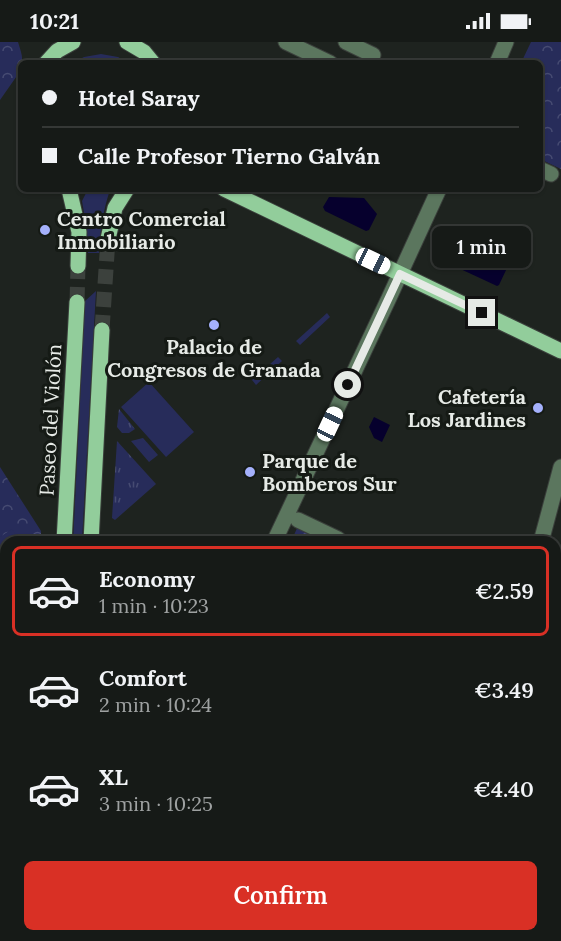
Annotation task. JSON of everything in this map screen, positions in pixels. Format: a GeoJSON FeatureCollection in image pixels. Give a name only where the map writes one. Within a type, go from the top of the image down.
{"type":"FeatureCollection","features":[{"type":"Feature","properties":{"kind":"main road"},"geometry":{"type":"LineString","coordinates":[[52,46],[73,42]]}},
{"type":"Feature","properties":{"kind":"main road"},"geometry":{"type":"LineString","coordinates":[[127,42],[147,52]]}},
{"type":"Feature","properties":{"kind":"main road"},"geometry":{"type":"LineString","coordinates":[[70,192],[79,232],[78,266]]}},
{"type":"Feature","properties":{"kind":"main road"},"geometry":{"type":"LineString","coordinates":[[108,239],[115,208],[125,192]]}},
{"type":"Feature","properties":{"kind":"main road"},"geometry":{"type":"LineString","coordinates":[[230,192],[561,351]]}},
{"type":"Feature","properties":{"kind":"main road","name":"Paseo del Violón"},"geometry":{"type":"LineString","coordinates":[[64,536],[77,302]]}},
{"type":"Feature","properties":{"kind":"main road"},"geometry":{"type":"LineString","coordinates":[[91,536],[102,330]]}},
{"type":"Feature","properties":{"kind":"street"},"geometry":{"type":"LineString","coordinates":[[286,42],[324,60]]}},
{"type":"Feature","properties":{"kind":"street"},"geometry":{"type":"LineString","coordinates":[[346,42],[373,55]]}},
{"type":"Feature","properties":{"kind":"street"},"geometry":{"type":"LineString","coordinates":[[497,60],[506,42]]}},
{"type":"Feature","properties":{"kind":"street"},"geometry":{"type":"LineString","coordinates":[[277,536],[438,192]]}},
{"type":"Feature","properties":{"kind":"street"},"geometry":{"type":"LineString","coordinates":[[543,536],[561,467]]}},
{"type":"Feature","properties":{"kind":"street"},"geometry":{"type":"LineString","coordinates":[[298,520],[330,536]]}},
{"type":"Feature","properties":{"kind":"green space"},"geometry":{"type":"Polygon","coordinates":[[[0,42],[18,42],[22,60],[18,60],[18,74],[0,100],[0,42]]]}},
{"type":"Feature","properties":{"kind":"green space"},"geometry":{"type":"Polygon","coordinates":[[[531,42],[561,42],[561,169],[543,160],[543,60],[522,60],[531,42]]]}},
{"type":"Feature","properties":{"kind":"green space"},"geometry":{"type":"Polygon","coordinates":[[[101,54],[124,60],[78,60],[101,54]]]}},
{"type":"Feature","properties":{"kind":"green space"},"geometry":{"type":"Polygon","coordinates":[[[86,192],[109,192],[102,221],[99,253],[88,253],[82,201],[86,192]]]}},
{"type":"Feature","properties":{"kind":"green space"},"geometry":{"type":"Polygon","coordinates":[[[96,291],[82,536],[73,536],[85,301],[96,291]]]}},
{"type":"Feature","properties":{"kind":"green space"},"geometry":{"type":"Polygon","coordinates":[[[327,313],[330,317],[300,345],[296,341],[327,313]]]}},
{"type":"Feature","properties":{"kind":"green space"},"geometry":{"type":"Polygon","coordinates":[[[278,357],[282,361],[256,385],[252,380],[278,357]]]}},
{"type":"Feature","properties":{"kind":"green space"},"geometry":{"type":"Polygon","coordinates":[[[149,382],[194,432],[166,457],[121,407],[149,382]]]}},
{"type":"Feature","properties":{"kind":"green space"},"geometry":{"type":"Polygon","coordinates":[[[119,409],[135,429],[129,433],[122,433],[117,427],[119,409]]]}},
{"type":"Feature","properties":{"kind":"green space"},"geometry":{"type":"Polygon","coordinates":[[[143,438],[158,455],[149,462],[131,441],[143,438]]]}},
{"type":"Feature","properties":{"kind":"green space"},"geometry":{"type":"Polygon","coordinates":[[[117,441],[156,484],[115,520],[112,518],[117,441]]]}},
{"type":"Feature","properties":{"kind":"green space"},"geometry":{"type":"Polygon","coordinates":[[[0,467],[41,531],[41,536],[0,536],[0,467]]]}},
{"type":"Feature","properties":{"kind":"green space"},"geometry":{"type":"Polygon","coordinates":[[[298,526],[318,536],[294,536],[298,526]]]}},
{"type":"Feature","properties":{"kind":"green space"},"geometry":{"type":"Polygon","coordinates":[[[12,529],[17,536],[2,536],[12,529]]]}},
{"type":"Feature","properties":{"kind":"shaded area"},"geometry":{"type":"Polygon","coordinates":[[[329,197],[364,198],[377,214],[369,230],[366,231],[325,211],[323,207],[329,197]]]}},
{"type":"Feature","properties":{"kind":"shaded area"},"geometry":{"type":"Polygon","coordinates":[[[462,245],[507,265],[499,285],[454,266],[462,245]]]}},
{"type":"Feature","properties":{"kind":"shaded area"},"geometry":{"type":"Polygon","coordinates":[[[374,417],[390,425],[382,442],[374,438],[369,427],[374,417]]]}},
{"type":"Feature","properties":{"kind":"tunnel"},"geometry":{"type":"LineString","coordinates":[[102,330],[108,239]]}},
{"type":"Feature","properties":{"kind":"tunnel"},"geometry":{"type":"LineString","coordinates":[[77,302],[78,266]]}},
{"type":"Feature","properties":{"kind":"place","name":"Centro Comercial Inmobiliario"},"geometry":{"type":"Point","coordinates":[45,230]}},
{"type":"Feature","properties":{"kind":"place","name":"Palacio de Congresos de Granada"},"geometry":{"type":"Point","coordinates":[214,325]}},
{"type":"Feature","properties":{"kind":"place","name":"Cafetería Los Jardines"},"geometry":{"type":"Point","coordinates":[538,408]}},
{"type":"Feature","properties":{"kind":"place","name":"Parque de Bomberos Sur"},"geometry":{"type":"Point","coordinates":[250,472]}},
{"type":"Feature","properties":{"kind":"route"},"geometry":{"type":"LineString","coordinates":[[348,385],[400,274],[482,313]]}}]}
